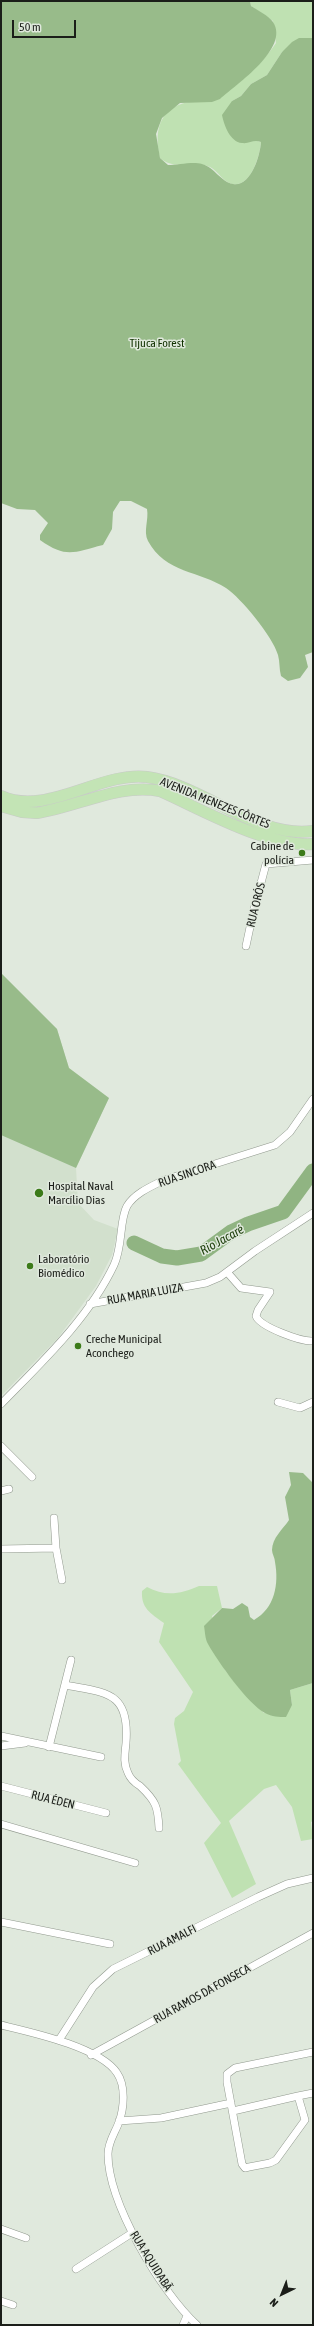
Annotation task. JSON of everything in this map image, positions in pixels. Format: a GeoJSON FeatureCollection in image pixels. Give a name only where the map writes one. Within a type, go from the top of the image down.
{"type":"FeatureCollection","features":[{"type":"Feature","properties":{"kind":"main road","name":"AVENIDA MENEZES CÔRTES"},"geometry":{"type":"LineString","coordinates":[[1,796],[16,801],[47,799],[119,779],[145,776],[176,784],[270,826],[294,832],[313,832]]}},
{"type":"Feature","properties":{"kind":"main road","name":"AVENIDA MENEZES CÔRTES"},"geometry":{"type":"LineString","coordinates":[[1,806],[22,812],[37,813],[130,790],[147,788],[160,791],[266,838],[288,843],[313,844]]}},
{"type":"Feature","properties":{"kind":"street","name":"RUA ORÓS"},"geometry":{"type":"LineString","coordinates":[[246,946],[266,864],[313,860]]}},
{"type":"Feature","properties":{"kind":"street","name":"RUA SINCORA"},"geometry":{"type":"LineString","coordinates":[[90,1304],[116,1260],[121,1246],[125,1214],[131,1200],[164,1180],[275,1145],[290,1132],[313,1100]]}},
{"type":"Feature","properties":{"kind":"street","name":"RUA MARIA LUIZA"},"geometry":{"type":"LineString","coordinates":[[1,1404],[60,1343],[90,1304],[206,1283],[226,1272],[313,1213]]}},
{"type":"Feature","properties":{"kind":"street"},"geometry":{"type":"LineString","coordinates":[[226,1272],[241,1288],[270,1292],[258,1310],[256,1316],[261,1324],[304,1340],[313,1341]]}},
{"type":"Feature","properties":{"kind":"street"},"geometry":{"type":"LineString","coordinates":[[278,1402],[300,1408],[313,1402]]}},
{"type":"Feature","properties":{"kind":"street"},"geometry":{"type":"LineString","coordinates":[[1,1446],[32,1477]]}},
{"type":"Feature","properties":{"kind":"street"},"geometry":{"type":"LineString","coordinates":[[54,1518],[56,1548],[62,1580]]}},
{"type":"Feature","properties":{"kind":"street"},"geometry":{"type":"LineString","coordinates":[[1,1549],[56,1548]]}},
{"type":"Feature","properties":{"kind":"street"},"geometry":{"type":"LineString","coordinates":[[49,1746],[71,1660]]}},
{"type":"Feature","properties":{"kind":"street"},"geometry":{"type":"LineString","coordinates":[[65,1685],[105,1693],[119,1702],[126,1721],[124,1765],[128,1775],[154,1800],[158,1811],[159,1828]]}},
{"type":"Feature","properties":{"kind":"street"},"geometry":{"type":"LineString","coordinates":[[1,1736],[101,1757]]}},
{"type":"Feature","properties":{"kind":"street"},"geometry":{"type":"LineString","coordinates":[[1,1746],[29,1743]]}},
{"type":"Feature","properties":{"kind":"street","name":"RUA ÉDEN"},"geometry":{"type":"LineString","coordinates":[[1,1786],[106,1813]]}},
{"type":"Feature","properties":{"kind":"street"},"geometry":{"type":"LineString","coordinates":[[1,1824],[135,1863]]}},
{"type":"Feature","properties":{"kind":"street","name":"RUA AMALFI"},"geometry":{"type":"LineString","coordinates":[[59,2040],[92,1987],[114,1969],[258,1897],[287,1884],[313,1878]]}},
{"type":"Feature","properties":{"kind":"street"},"geometry":{"type":"LineString","coordinates":[[1,1922],[110,1944]]}},
{"type":"Feature","properties":{"kind":"street","name":"RUA RAMOS DA FONSECA"},"geometry":{"type":"LineString","coordinates":[[91,2055],[313,1933]]}},
{"type":"Feature","properties":{"kind":"street","name":"RUA AQUIDABÃ"},"geometry":{"type":"LineString","coordinates":[[1,2025],[59,2040],[91,2055],[110,2065],[122,2082],[123,2094],[119,2121],[111,2139],[108,2152],[109,2165],[115,2192],[132,2234],[143,2253],[187,2316],[197,2325]]}},
{"type":"Feature","properties":{"kind":"street"},"geometry":{"type":"LineString","coordinates":[[298,2096],[305,2114],[302,2124],[276,2160],[263,2165],[245,2168],[242,2164],[226,2078],[231,2069],[313,2052]]}},
{"type":"Feature","properties":{"kind":"street"},"geometry":{"type":"LineString","coordinates":[[119,2121],[161,2118],[313,2093]]}},
{"type":"Feature","properties":{"kind":"street"},"geometry":{"type":"LineString","coordinates":[[1,2229],[26,2238]]}},
{"type":"Feature","properties":{"kind":"street"},"geometry":{"type":"LineString","coordinates":[[76,2269],[132,2234]]}},
{"type":"Feature","properties":{"kind":"street"},"geometry":{"type":"LineString","coordinates":[[1,2301],[13,2306]]}},
{"type":"Feature","properties":{"kind":"street"},"geometry":{"type":"LineString","coordinates":[[183,2325],[187,2316]]}},
{"type":"Feature","properties":{"kind":"shaded area","name":"Hospital Naval Marcílio Dias"},"geometry":{"type":"Polygon","coordinates":[[[1,973],[57,1029],[69,1068],[109,1098],[76,1168],[78,1203],[94,1220],[118,1229],[112,1255],[96,1286],[58,1338],[1,1396],[1,973]]]}},
{"type":"Feature","properties":{"kind":"green space","name":"Tijuca Forest"},"geometry":{"type":"Polygon","coordinates":[[[1,1],[250,1],[251,6],[266,15],[273,22],[276,32],[274,43],[268,54],[249,75],[220,99],[212,102],[180,103],[162,118],[156,134],[160,158],[168,165],[190,163],[202,164],[210,168],[229,183],[233,184],[239,184],[250,176],[259,155],[261,142],[256,141],[242,143],[234,140],[226,128],[222,115],[232,101],[241,96],[251,84],[267,75],[282,52],[292,42],[299,38],[313,38],[313,652],[305,655],[308,667],[300,678],[288,681],[281,676],[278,655],[270,638],[256,618],[232,593],[216,582],[173,565],[155,552],[147,537],[147,509],[131,501],[120,501],[113,512],[112,529],[103,545],[77,552],[64,552],[49,546],[40,540],[40,535],[48,523],[35,510],[17,509],[1,503],[1,1]]]}},
{"type":"Feature","properties":{"kind":"green space"},"geometry":{"type":"Polygon","coordinates":[[[250,1],[313,1],[313,38],[282,52],[267,75],[251,84],[241,96],[232,101],[243,143],[254,140],[261,142],[259,155],[249,176],[239,184],[232,184],[226,181],[213,169],[204,165],[179,165],[166,162],[160,158],[158,137],[162,119],[174,107],[183,103],[195,101],[211,102],[221,96],[256,67],[276,43],[273,21],[251,6],[250,1]]]}},
{"type":"Feature","properties":{"kind":"green space"},"geometry":{"type":"Polygon","coordinates":[[[1,973],[57,1029],[69,1068],[109,1098],[76,1168],[1,1135],[1,973]]]}},
{"type":"Feature","properties":{"kind":"green space"},"geometry":{"type":"Polygon","coordinates":[[[289,1472],[303,1473],[313,1483],[313,1683],[290,1690],[292,1705],[286,1717],[281,1717],[265,1713],[250,1701],[242,1692],[208,1644],[204,1626],[222,1608],[233,1609],[242,1603],[248,1607],[250,1617],[254,1620],[267,1609],[271,1602],[276,1587],[276,1570],[272,1546],[289,1520],[285,1497],[291,1485],[289,1472]]]}},
{"type":"Feature","properties":{"kind":"green space"},"geometry":{"type":"Polygon","coordinates":[[[199,1586],[217,1586],[222,1608],[212,1616],[225,1670],[241,1690],[264,1713],[292,1705],[290,1690],[313,1683],[313,1821],[311,1822],[313,1839],[301,1841],[292,1807],[276,1785],[264,1789],[229,1821],[256,1884],[232,1898],[204,1843],[221,1823],[178,1764],[181,1761],[174,1724],[175,1718],[184,1711],[193,1692],[159,1642],[164,1623],[147,1610],[142,1597],[142,1591],[147,1587],[160,1592],[173,1593],[186,1591],[199,1586]]]}},
{"type":"Feature","properties":{"kind":"waterway","name":"Rio Jacaré"},"geometry":{"type":"LineString","coordinates":[[134,1243],[162,1256],[177,1258],[201,1254],[231,1232],[248,1224],[283,1212],[313,1171]]}},
{"type":"Feature","properties":{"kind":"place","name":"Cabine de polícia"},"geometry":{"type":"Point","coordinates":[302,853]}},
{"type":"Feature","properties":{"kind":"place","name":"Hospital Naval Marcílio Dias"},"geometry":{"type":"Point","coordinates":[39,1193]}},
{"type":"Feature","properties":{"kind":"place","name":"Laboratório Biomédico"},"geometry":{"type":"Point","coordinates":[30,1266]}},
{"type":"Feature","properties":{"kind":"place","name":"Creche Municipal Aconchego"},"geometry":{"type":"Point","coordinates":[78,1346]}}]}
